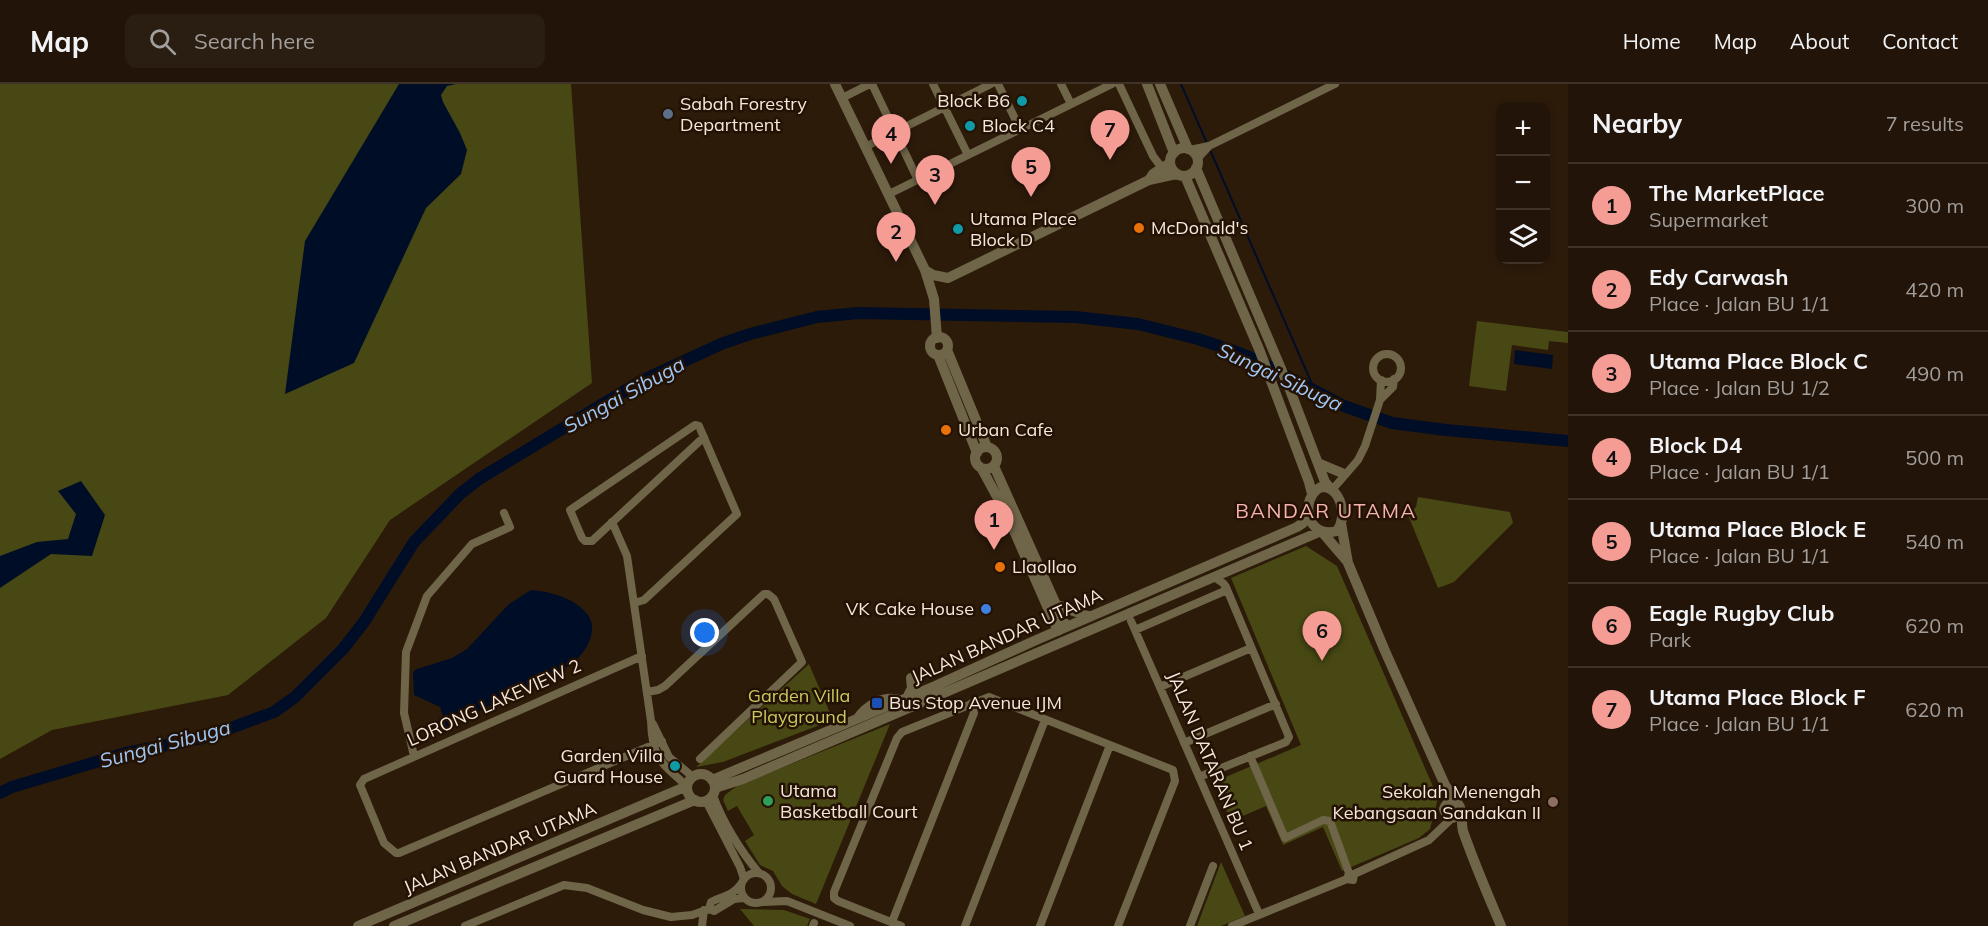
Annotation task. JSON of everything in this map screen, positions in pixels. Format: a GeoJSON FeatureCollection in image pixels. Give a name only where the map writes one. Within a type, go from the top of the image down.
{"type":"FeatureCollection","features":[{"type":"Feature","properties":{"kind":"street"},"geometry":{"type":"LineString","coordinates":[[835,84],[926,270],[933,295],[937,338],[930,346],[933,353],[943,352]]}},
{"type":"Feature","properties":{"kind":"street"},"geometry":{"type":"LineString","coordinates":[[842,98],[871,84],[918,180]]}},
{"type":"Feature","properties":{"kind":"street"},"geometry":{"type":"LineString","coordinates":[[933,84],[968,155]]}},
{"type":"Feature","properties":{"kind":"street"},"geometry":{"type":"LineString","coordinates":[[866,147],[991,84]]}},
{"type":"Feature","properties":{"kind":"street"},"geometry":{"type":"LineString","coordinates":[[998,84],[1020,129]]}},
{"type":"Feature","properties":{"kind":"street"},"geometry":{"type":"LineString","coordinates":[[1061,84],[1071,104]]}},
{"type":"Feature","properties":{"kind":"street"},"geometry":{"type":"LineString","coordinates":[[889,194],[1112,84]]}},
{"type":"Feature","properties":{"kind":"street"},"geometry":{"type":"LineString","coordinates":[[1119,84],[1153,156],[1169,161]]}},
{"type":"Feature","properties":{"kind":"street"},"geometry":{"type":"LineString","coordinates":[[1147,84],[1169,161],[1180,175],[1259,349],[1309,482],[1312,494],[1309,505],[1312,525],[1348,563]]}},
{"type":"Feature","properties":{"kind":"street"},"geometry":{"type":"LineString","coordinates":[[1160,84],[1193,157],[1318,462],[1341,504],[1341,523],[1348,563],[1457,811],[1501,926]]}},
{"type":"Feature","properties":{"kind":"street"},"geometry":{"type":"LineString","coordinates":[[1193,157],[1209,146],[1324,86],[1335,84]]}},
{"type":"Feature","properties":{"kind":"street"},"geometry":{"type":"LineString","coordinates":[[1149,180],[1180,149],[1193,157]]}},
{"type":"Feature","properties":{"kind":"street"},"geometry":{"type":"LineString","coordinates":[[933,295],[944,278],[1149,180],[1192,174],[1193,157]]}},
{"type":"Feature","properties":{"kind":"street"},"geometry":{"type":"LineString","coordinates":[[926,270],[944,278]]}},
{"type":"Feature","properties":{"kind":"street"},"geometry":{"type":"LineString","coordinates":[[943,352],[987,447]]}},
{"type":"Feature","properties":{"kind":"street"},"geometry":{"type":"LineString","coordinates":[[943,352],[976,453],[975,461],[988,468],[1009,500],[1053,609],[1045,631],[1034,641]]}},
{"type":"Feature","properties":{"kind":"street"},"geometry":{"type":"LineString","coordinates":[[1386,354],[1395,356],[1400,363],[1400,372],[1394,379],[1381,380],[1375,374],[1374,365],[1378,357],[1386,354]]}},
{"type":"Feature","properties":{"kind":"street"},"geometry":{"type":"LineString","coordinates":[[1379,403],[1393,387],[1394,379]]}},
{"type":"Feature","properties":{"kind":"street"},"geometry":{"type":"LineString","coordinates":[[1331,489],[1358,460],[1362,452],[1379,403],[1381,380]]}},
{"type":"Feature","properties":{"kind":"street"},"geometry":{"type":"LineString","coordinates":[[634,603],[644,600],[737,514],[699,426],[695,425],[570,510],[582,538],[585,541],[592,541],[704,438]]}},
{"type":"Feature","properties":{"kind":"street"},"geometry":{"type":"LineString","coordinates":[[976,453],[981,448],[987,447],[994,450],[997,457],[988,468]]}},
{"type":"Feature","properties":{"kind":"street"},"geometry":{"type":"LineString","coordinates":[[1331,489],[1342,473],[1362,452]]}},
{"type":"Feature","properties":{"kind":"street"},"geometry":{"type":"LineString","coordinates":[[1318,462],[1342,473]]}},
{"type":"Feature","properties":{"kind":"street"},"geometry":{"type":"LineString","coordinates":[[744,898],[741,892],[740,867],[708,793],[700,774],[690,782],[689,794],[708,793],[743,779],[1032,655],[1065,632],[1008,517],[988,468]]}},
{"type":"Feature","properties":{"kind":"street"},"geometry":{"type":"LineString","coordinates":[[1312,494],[1321,487],[1331,489]]}},
{"type":"Feature","properties":{"kind":"street"},"geometry":{"type":"LineString","coordinates":[[414,756],[404,713],[406,652],[427,596],[472,544],[510,527],[504,513]]}},
{"type":"Feature","properties":{"kind":"street","name":"JALAN BANDAR UTAMA"},"geometry":{"type":"LineString","coordinates":[[1065,632],[1090,617],[1298,527],[1309,513]]}},
{"type":"Feature","properties":{"kind":"street"},"geometry":{"type":"LineString","coordinates":[[612,522],[627,556],[651,721],[663,765],[690,782]]}},
{"type":"Feature","properties":{"kind":"street"},"geometry":{"type":"LineString","coordinates":[[1321,532],[1337,531],[1341,523]]}},
{"type":"Feature","properties":{"kind":"street","name":"JALAN BANDAR UTAMA"},"geometry":{"type":"LineString","coordinates":[[394,926],[708,793],[856,719],[1034,641],[1103,625],[1321,532]]}},
{"type":"Feature","properties":{"kind":"street"},"geometry":{"type":"LineString","coordinates":[[1199,777],[1288,740],[1289,737],[1227,590],[1223,583],[1214,577]]}},
{"type":"Feature","properties":{"kind":"street"},"geometry":{"type":"LineString","coordinates":[[1133,625],[1227,590]]}},
{"type":"Feature","properties":{"kind":"street"},"geometry":{"type":"LineString","coordinates":[[647,692],[665,686],[764,594],[774,599],[801,659],[800,665],[700,759]]}},
{"type":"Feature","properties":{"kind":"street"},"geometry":{"type":"LineString","coordinates":[[1053,609],[1090,617]]}},
{"type":"Feature","properties":{"kind":"street"},"geometry":{"type":"LineString","coordinates":[[1133,625],[1133,615],[1137,610]]}},
{"type":"Feature","properties":{"kind":"street"},"geometry":{"type":"LineString","coordinates":[[1120,617],[1133,625]]}},
{"type":"Feature","properties":{"kind":"street","name":"JALAN DATARAN BU 1"},"geometry":{"type":"LineString","coordinates":[[1133,625],[1258,914]]}},
{"type":"Feature","properties":{"kind":"street"},"geometry":{"type":"LineString","coordinates":[[1160,687],[1251,648]]}},
{"type":"Feature","properties":{"kind":"street","name":"LORONG LAKEVIEW 2"},"geometry":{"type":"LineString","coordinates":[[642,656],[414,756],[361,781],[360,785],[384,843],[399,853],[657,742]]}},
{"type":"Feature","properties":{"kind":"street"},"geometry":{"type":"LineString","coordinates":[[904,699],[912,688],[911,678]]}},
{"type":"Feature","properties":{"kind":"street"},"geometry":{"type":"LineString","coordinates":[[923,691],[938,696]]}},
{"type":"Feature","properties":{"kind":"street"},"geometry":{"type":"LineString","coordinates":[[972,703],[975,713],[897,924],[834,898],[834,892],[897,738],[902,732],[972,703],[985,698],[994,698],[1173,770],[1175,776],[1173,788],[1118,926]]}},
{"type":"Feature","properties":{"kind":"street"},"geometry":{"type":"LineString","coordinates":[[1184,743],[1276,704]]}},
{"type":"Feature","properties":{"kind":"street"},"geometry":{"type":"LineString","coordinates":[[965,926],[1045,720]]}},
{"type":"Feature","properties":{"kind":"street"},"geometry":{"type":"LineString","coordinates":[[1041,926],[1110,745]]}},
{"type":"Feature","properties":{"kind":"street"},"geometry":{"type":"LineString","coordinates":[[1250,756],[1286,838],[1326,819],[1330,821],[1350,875]]}},
{"type":"Feature","properties":{"kind":"street","name":"JALAN BANDAR UTAMA"},"geometry":{"type":"LineString","coordinates":[[358,926],[690,782]]}},
{"type":"Feature","properties":{"kind":"street"},"geometry":{"type":"LineString","coordinates":[[1435,835],[1444,808],[1445,785]]}},
{"type":"Feature","properties":{"kind":"street"},"geometry":{"type":"LineString","coordinates":[[708,793],[748,861],[767,878],[775,890],[787,901],[850,926]]}},
{"type":"Feature","properties":{"kind":"street"},"geometry":{"type":"LineString","coordinates":[[1444,808],[1447,816],[1457,811]]}},
{"type":"Feature","properties":{"kind":"street"},"geometry":{"type":"LineString","coordinates":[[1232,926],[1423,843],[1435,835],[1457,811]]}},
{"type":"Feature","properties":{"kind":"street"},"geometry":{"type":"LineString","coordinates":[[1190,926],[1213,866]]}},
{"type":"Feature","properties":{"kind":"street"},"geometry":{"type":"LineString","coordinates":[[465,926],[564,885],[588,888],[644,910],[671,917],[692,915],[706,909],[714,911],[750,874],[759,873]]}},
{"type":"Feature","properties":{"kind":"street"},"geometry":{"type":"LineString","coordinates":[[763,902],[769,895],[770,882]]}},
{"type":"Feature","properties":{"kind":"street"},"geometry":{"type":"LineString","coordinates":[[727,899],[744,898],[753,903],[787,901]]}},
{"type":"Feature","properties":{"kind":"street"},"geometry":{"type":"LineString","coordinates":[[702,926],[706,909]]}},
{"type":"Feature","properties":{"kind":"green space"},"geometry":{"type":"Polygon","coordinates":[[[0,84],[571,84],[592,383],[390,520],[326,618],[228,695],[52,730],[0,759],[0,84]]]}},
{"type":"Feature","properties":{"kind":"green space"},"geometry":{"type":"Polygon","coordinates":[[[1477,321],[1568,332],[1568,343],[1549,341],[1548,350],[1512,345],[1506,391],[1469,386],[1477,321]]]}},
{"type":"Feature","properties":{"kind":"green space"},"geometry":{"type":"Polygon","coordinates":[[[1418,497],[1510,512],[1513,523],[1454,582],[1438,588],[1408,515],[1416,507],[1418,497]]]}},
{"type":"Feature","properties":{"kind":"green space"},"geometry":{"type":"Polygon","coordinates":[[[1306,546],[1337,566],[1438,798],[1430,829],[1419,838],[1342,871],[1323,827],[1283,845],[1266,806],[1231,821],[1214,782],[1301,745],[1231,578],[1306,546]]]}},
{"type":"Feature","properties":{"kind":"green space","name":"Garden Villa Playground"},"geometry":{"type":"Polygon","coordinates":[[[809,664],[833,720],[723,762],[696,767],[809,664]]]}},
{"type":"Feature","properties":{"kind":"green space"},"geometry":{"type":"Polygon","coordinates":[[[890,724],[816,904],[792,894],[782,886],[773,871],[760,865],[745,841],[754,835],[737,806],[728,811],[723,800],[725,795],[737,786],[890,724]]]}},
{"type":"Feature","properties":{"kind":"green space"},"geometry":{"type":"Polygon","coordinates":[[[1221,862],[1245,916],[1221,926],[1197,926],[1221,862]]]}},
{"type":"Feature","properties":{"kind":"green space"},"geometry":{"type":"Polygon","coordinates":[[[740,909],[784,910],[810,919],[807,926],[754,926],[740,909]]]}},
{"type":"Feature","properties":{"kind":"water"},"geometry":{"type":"Polygon","coordinates":[[[399,84],[456,84],[447,86],[441,95],[467,150],[461,174],[426,208],[354,363],[285,394],[305,241],[399,84]]]}},
{"type":"Feature","properties":{"kind":"water"},"geometry":{"type":"Polygon","coordinates":[[[1515,350],[1553,355],[1552,369],[1514,364],[1515,350]]]}},
{"type":"Feature","properties":{"kind":"water"},"geometry":{"type":"Polygon","coordinates":[[[81,481],[105,515],[92,556],[51,554],[0,588],[0,556],[37,542],[68,539],[76,514],[58,491],[81,481]]]}},
{"type":"Feature","properties":{"kind":"water"},"geometry":{"type":"Polygon","coordinates":[[[531,590],[562,597],[583,609],[591,621],[590,641],[578,658],[567,667],[446,727],[440,707],[414,695],[413,672],[452,658],[467,649],[509,604],[531,590]]]}},
{"type":"Feature","properties":{"kind":"waterway"},"geometry":{"type":"LineString","coordinates":[[1181,84],[1206,141]]}},
{"type":"Feature","properties":{"kind":"waterway"},"geometry":{"type":"LineString","coordinates":[[1211,152],[1315,391]]}},
{"type":"Feature","properties":{"kind":"waterway","name":"Sungai Sibuga"},"geometry":{"type":"LineString","coordinates":[[0,793],[12,787],[126,753],[207,737],[274,712],[295,697],[343,649],[364,622],[414,542],[460,494],[479,479],[641,381],[721,344],[817,317],[858,313],[1075,317],[1138,324],[1198,339],[1234,351],[1344,406],[1392,423],[1568,441]]}},
{"type":"Feature","properties":{"kind":"place","name":"Block B6"},"geometry":{"type":"Point","coordinates":[1022,101]}},
{"type":"Feature","properties":{"kind":"place","name":"Sabah Forestry Department"},"geometry":{"type":"Point","coordinates":[668,114]}},
{"type":"Feature","properties":{"kind":"place","name":"Block C4"},"geometry":{"type":"Point","coordinates":[970,126]}},
{"type":"Feature","properties":{"kind":"place","name":"Utama Place Block F"},"geometry":{"type":"Point","coordinates":[1110,160]}},
{"type":"Feature","properties":{"kind":"place","name":"Block D4"},"geometry":{"type":"Point","coordinates":[891,164]}},
{"type":"Feature","properties":{"kind":"place","name":"Utama Place Block E"},"geometry":{"type":"Point","coordinates":[1031,197]}},
{"type":"Feature","properties":{"kind":"place","name":"Utama Place Block C"},"geometry":{"type":"Point","coordinates":[935,205]}},
{"type":"Feature","properties":{"kind":"place","name":"McDonald's"},"geometry":{"type":"Point","coordinates":[1139,228]}},
{"type":"Feature","properties":{"kind":"place","name":"Utama Place Block D"},"geometry":{"type":"Point","coordinates":[958,229]}},
{"type":"Feature","properties":{"kind":"place","name":"Edy Carwash"},"geometry":{"type":"Point","coordinates":[896,262]}},
{"type":"Feature","properties":{"kind":"place","name":"Urban Cafe"},"geometry":{"type":"Point","coordinates":[946,430]}},
{"type":"Feature","properties":{"kind":"place","name":"The MarketPlace"},"geometry":{"type":"Point","coordinates":[994,550]}},
{"type":"Feature","properties":{"kind":"place","name":"Llaollao"},"geometry":{"type":"Point","coordinates":[1000,567]}},
{"type":"Feature","properties":{"kind":"place","name":"VK Cake House"},"geometry":{"type":"Point","coordinates":[986,609]}},
{"type":"Feature","properties":{"kind":"place","name":"Eagle Rugby Club"},"geometry":{"type":"Point","coordinates":[1322,661]}},
{"type":"Feature","properties":{"kind":"place","name":"Bus Stop Avenue IJM"},"geometry":{"type":"Point","coordinates":[877,703]}},
{"type":"Feature","properties":{"kind":"place","name":"Garden Villa Guard House"},"geometry":{"type":"Point","coordinates":[675,766]}},
{"type":"Feature","properties":{"kind":"place","name":"Utama Basketball Court"},"geometry":{"type":"Point","coordinates":[768,801]}},
{"type":"Feature","properties":{"kind":"place","name":"Sekolah Menengah Kebangsaan Sandakan II"},"geometry":{"type":"Point","coordinates":[1553,802]}},
{"type":"Feature","properties":{"kind":"district","name":"BANDAR UTAMA"},"geometry":{"type":"Point","coordinates":[1326,511]}}]}
